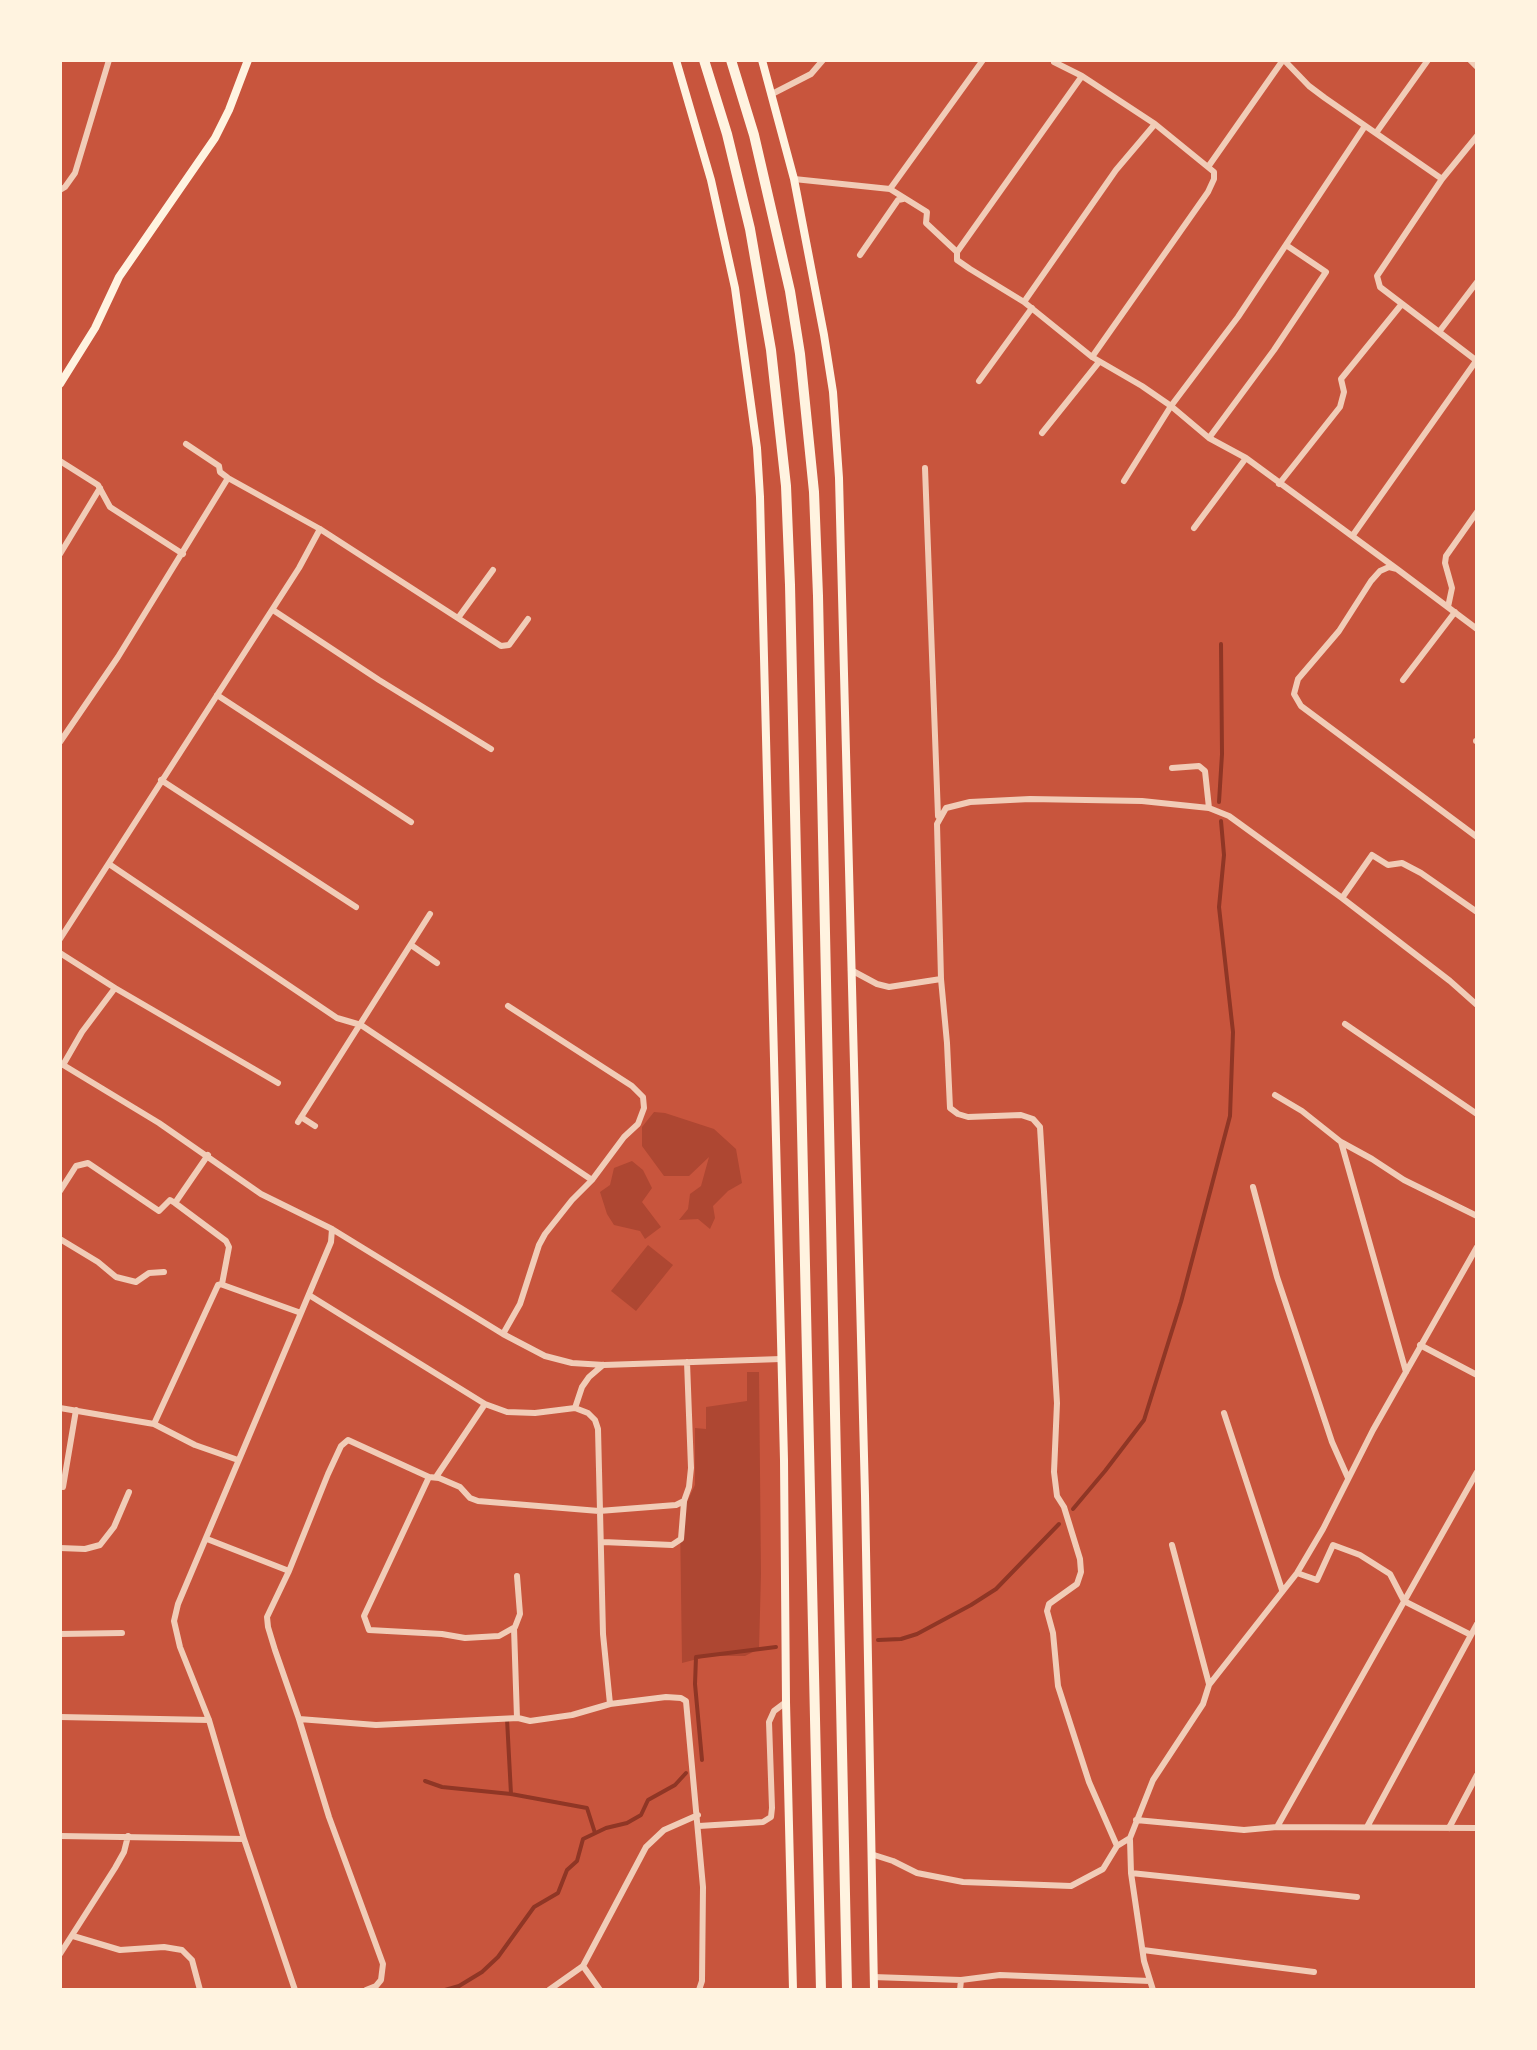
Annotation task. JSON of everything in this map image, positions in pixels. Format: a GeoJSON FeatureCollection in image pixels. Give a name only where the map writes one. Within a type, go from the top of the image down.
{"type":"FeatureCollection","features":[{"type":"Feature","properties":{"kind":"highway"},"geometry":{"type":"LineString","coordinates":[[704,60],[750,229],[772,350],[786,486],[821,1990]]}},
{"type":"Feature","properties":{"kind":"highway"},"geometry":{"type":"LineString","coordinates":[[732,60],[754,135],[790,291],[814,492],[847,1990]]}},
{"type":"Feature","properties":{"kind":"main road"},"geometry":{"type":"LineString","coordinates":[[60,384],[95,328],[119,276],[214,138],[248,60]]}},
{"type":"Feature","properties":{"kind":"main road"},"geometry":{"type":"LineString","coordinates":[[676,60],[735,288],[760,497],[793,1990]]}},
{"type":"Feature","properties":{"kind":"main road"},"geometry":{"type":"LineString","coordinates":[[762,60],[794,179],[824,334],[833,392],[840,498],[866,1495],[874,1990]]}},
{"type":"Feature","properties":{"kind":"street"},"geometry":{"type":"LineString","coordinates":[[60,190],[75,173],[109,60]]}},
{"type":"Feature","properties":{"kind":"street"},"geometry":{"type":"LineString","coordinates":[[772,94],[812,74],[823,60]]}},
{"type":"Feature","properties":{"kind":"street"},"geometry":{"type":"LineString","coordinates":[[890,188],[983,60]]}},
{"type":"Feature","properties":{"kind":"street"},"geometry":{"type":"LineString","coordinates":[[1208,167],[1283,60],[1309,86],[1442,179]]}},
{"type":"Feature","properties":{"kind":"street"},"geometry":{"type":"LineString","coordinates":[[1376,133],[1428,60]]}},
{"type":"Feature","properties":{"kind":"street"},"geometry":{"type":"LineString","coordinates":[[1470,60],[1477,66]]}},
{"type":"Feature","properties":{"kind":"street"},"geometry":{"type":"LineString","coordinates":[[1042,433],[1096,360],[1214,179],[1214,172],[1154,124],[1054,61]]}},
{"type":"Feature","properties":{"kind":"street"},"geometry":{"type":"LineString","coordinates":[[957,252],[1082,76]]}},
{"type":"Feature","properties":{"kind":"street"},"geometry":{"type":"LineString","coordinates":[[979,381],[1116,170],[1154,124]]}},
{"type":"Feature","properties":{"kind":"street"},"geometry":{"type":"LineString","coordinates":[[1124,481],[1171,406],[1238,318],[1366,126]]}},
{"type":"Feature","properties":{"kind":"street"},"geometry":{"type":"LineString","coordinates":[[1352,536],[1476,361],[1380,287],[1378,276],[1442,179],[1477,136]]}},
{"type":"Feature","properties":{"kind":"street"},"geometry":{"type":"LineString","coordinates":[[794,179],[890,188],[928,212],[926,223],[957,252],[958,260],[1028,305],[1096,360],[1171,406],[1209,438],[1246,458],[1477,629]]}},
{"type":"Feature","properties":{"kind":"street"},"geometry":{"type":"LineString","coordinates":[[860,255],[898,200],[904,198]]}},
{"type":"Feature","properties":{"kind":"street"},"geometry":{"type":"LineString","coordinates":[[1209,438],[1326,272],[1286,245]]}},
{"type":"Feature","properties":{"kind":"street"},"geometry":{"type":"LineString","coordinates":[[1439,332],[1477,282]]}},
{"type":"Feature","properties":{"kind":"street"},"geometry":{"type":"LineString","coordinates":[[1279,484],[1340,407],[1344,392],[1341,378],[1401,304]]}},
{"type":"Feature","properties":{"kind":"street"},"geometry":{"type":"LineString","coordinates":[[186,444],[219,466],[228,478],[320,530],[504,647],[528,619]]}},
{"type":"Feature","properties":{"kind":"street"},"geometry":{"type":"LineString","coordinates":[[1194,528],[1246,458]]}},
{"type":"Feature","properties":{"kind":"street"},"geometry":{"type":"LineString","coordinates":[[60,461],[92,480],[110,507],[183,554]]}},
{"type":"Feature","properties":{"kind":"street"},"geometry":{"type":"LineString","coordinates":[[925,468],[938,818]]}},
{"type":"Feature","properties":{"kind":"street"},"geometry":{"type":"LineString","coordinates":[[60,742],[118,657],[228,478]]}},
{"type":"Feature","properties":{"kind":"street"},"geometry":{"type":"LineString","coordinates":[[60,554],[100,488]]}},
{"type":"Feature","properties":{"kind":"street"},"geometry":{"type":"LineString","coordinates":[[1404,680],[1451,610],[1452,588],[1446,556],[1477,512]]}},
{"type":"Feature","properties":{"kind":"street"},"geometry":{"type":"LineString","coordinates":[[60,938],[300,568],[320,530]]}},
{"type":"Feature","properties":{"kind":"street"},"geometry":{"type":"LineString","coordinates":[[1397,568],[1380,572],[1371,582],[1339,630],[1298,679],[1294,694],[1301,706],[1477,838]]}},
{"type":"Feature","properties":{"kind":"street"},"geometry":{"type":"LineString","coordinates":[[458,618],[493,570]]}},
{"type":"Feature","properties":{"kind":"street"},"geometry":{"type":"LineString","coordinates":[[273,610],[491,749]]}},
{"type":"Feature","properties":{"kind":"street"},"geometry":{"type":"LineString","coordinates":[[217,695],[411,822]]}},
{"type":"Feature","properties":{"kind":"street"},"geometry":{"type":"LineString","coordinates":[[1172,768],[1199,766],[1205,771],[1209,808]]}},
{"type":"Feature","properties":{"kind":"street"},"geometry":{"type":"LineString","coordinates":[[161,780],[356,907]]}},
{"type":"Feature","properties":{"kind":"street"},"geometry":{"type":"LineString","coordinates":[[1117,1846],[1089,1782],[1058,1686],[1047,1611],[1049,1604],[1077,1584],[1081,1572],[1064,1508],[1057,1496],[1054,1472],[1057,1404],[1040,1127],[1021,1114],[968,1116],[950,1108],[937,882],[938,818],[953,805],[1030,799],[1142,800],[1209,808],[1230,816],[1342,898],[1477,1005]]}},
{"type":"Feature","properties":{"kind":"street"},"geometry":{"type":"LineString","coordinates":[[1342,898],[1372,855],[1388,866],[1402,864],[1477,912]]}},
{"type":"Feature","properties":{"kind":"street"},"geometry":{"type":"LineString","coordinates":[[109,864],[337,1018],[361,1025],[592,1180]]}},
{"type":"Feature","properties":{"kind":"street"},"geometry":{"type":"LineString","coordinates":[[315,1126],[299,1120],[430,914]]}},
{"type":"Feature","properties":{"kind":"street"},"geometry":{"type":"LineString","coordinates":[[412,945],[437,962]]}},
{"type":"Feature","properties":{"kind":"street"},"geometry":{"type":"LineString","coordinates":[[60,954],[278,1082]]}},
{"type":"Feature","properties":{"kind":"street"},"geometry":{"type":"LineString","coordinates":[[851,970],[889,987],[941,978]]}},
{"type":"Feature","properties":{"kind":"street"},"geometry":{"type":"LineString","coordinates":[[115,988],[61,1064],[208,1155],[262,1194],[332,1230],[504,1334],[557,1360],[604,1364],[781,1359]]}},
{"type":"Feature","properties":{"kind":"street"},"geometry":{"type":"LineString","coordinates":[[504,1334],[520,1304],[545,1234],[638,1124],[644,1108],[642,1097],[632,1086],[508,1006]]}},
{"type":"Feature","properties":{"kind":"street"},"geometry":{"type":"LineString","coordinates":[[1345,1024],[1477,1114]]}},
{"type":"Feature","properties":{"kind":"street"},"geometry":{"type":"LineString","coordinates":[[1275,1095],[1340,1142],[1404,1180],[1477,1216]]}},
{"type":"Feature","properties":{"kind":"street"},"geometry":{"type":"LineString","coordinates":[[1340,1142],[1406,1372]]}},
{"type":"Feature","properties":{"kind":"street"},"geometry":{"type":"LineString","coordinates":[[175,1203],[208,1155]]}},
{"type":"Feature","properties":{"kind":"street"},"geometry":{"type":"LineString","coordinates":[[60,1191],[76,1166],[84,1162],[159,1210],[170,1200],[226,1242],[229,1247],[222,1284]]}},
{"type":"Feature","properties":{"kind":"street"},"geometry":{"type":"LineString","coordinates":[[1253,1187],[1277,1277],[1332,1442],[1348,1478]]}},
{"type":"Feature","properties":{"kind":"street"},"geometry":{"type":"LineString","coordinates":[[295,1990],[174,1621],[331,1242],[332,1230]]}},
{"type":"Feature","properties":{"kind":"street"},"geometry":{"type":"LineString","coordinates":[[60,1239],[116,1277],[136,1282],[149,1274],[164,1272]]}},
{"type":"Feature","properties":{"kind":"street"},"geometry":{"type":"LineString","coordinates":[[873,1977],[961,1980],[1000,1975],[1152,1986],[1131,1873],[1130,1838],[1153,1780],[1203,1704],[1209,1685],[1297,1572],[1477,1247]]}},
{"type":"Feature","properties":{"kind":"street"},"geometry":{"type":"LineString","coordinates":[[154,1424],[218,1285],[302,1313]]}},
{"type":"Feature","properties":{"kind":"street"},"geometry":{"type":"LineString","coordinates":[[309,1295],[485,1404],[507,1412],[575,1408],[595,1420],[610,1704]]}},
{"type":"Feature","properties":{"kind":"street"},"geometry":{"type":"LineString","coordinates":[[1420,1345],[1477,1374]]}},
{"type":"Feature","properties":{"kind":"street"},"geometry":{"type":"LineString","coordinates":[[602,1542],[672,1545],[680,1539],[691,1468],[687,1362]]}},
{"type":"Feature","properties":{"kind":"street"},"geometry":{"type":"LineString","coordinates":[[575,1408],[582,1387],[604,1364]]}},
{"type":"Feature","properties":{"kind":"street"},"geometry":{"type":"LineString","coordinates":[[485,1404],[432,1477],[364,1616],[370,1630],[478,1638],[499,1636],[514,1628]]}},
{"type":"Feature","properties":{"kind":"street"},"geometry":{"type":"LineString","coordinates":[[60,1408],[154,1424],[195,1445],[238,1460]]}},
{"type":"Feature","properties":{"kind":"street"},"geometry":{"type":"LineString","coordinates":[[63,1487],[76,1410]]}},
{"type":"Feature","properties":{"kind":"street"},"geometry":{"type":"LineString","coordinates":[[1224,1413],[1282,1590]]}},
{"type":"Feature","properties":{"kind":"street"},"geometry":{"type":"LineString","coordinates":[[366,1990],[381,1980],[382,1964],[329,1817],[268,1627],[271,1608],[344,1442],[348,1440],[460,1488],[478,1501],[599,1511],[676,1505],[684,1501]]}},
{"type":"Feature","properties":{"kind":"street"},"geometry":{"type":"LineString","coordinates":[[1277,1827],[1477,1472]]}},
{"type":"Feature","properties":{"kind":"street"},"geometry":{"type":"LineString","coordinates":[[60,1548],[100,1545],[114,1527],[129,1492]]}},
{"type":"Feature","properties":{"kind":"street"},"geometry":{"type":"LineString","coordinates":[[206,1539],[289,1571]]}},
{"type":"Feature","properties":{"kind":"street"},"geometry":{"type":"LineString","coordinates":[[1172,1545],[1209,1685]]}},
{"type":"Feature","properties":{"kind":"street"},"geometry":{"type":"LineString","coordinates":[[1297,1572],[1317,1580],[1333,1545],[1390,1574],[1404,1601],[1471,1636]]}},
{"type":"Feature","properties":{"kind":"street"},"geometry":{"type":"LineString","coordinates":[[517,1576],[517,1718]]}},
{"type":"Feature","properties":{"kind":"street"},"geometry":{"type":"LineString","coordinates":[[1367,1828],[1477,1624]]}},
{"type":"Feature","properties":{"kind":"street"},"geometry":{"type":"LineString","coordinates":[[60,1634],[122,1633]]}},
{"type":"Feature","properties":{"kind":"street"},"geometry":{"type":"LineString","coordinates":[[299,1719],[376,1724],[517,1718],[530,1721],[572,1716],[610,1704],[666,1697],[686,1700],[704,1886],[699,1990]]}},
{"type":"Feature","properties":{"kind":"street"},"geometry":{"type":"LineString","coordinates":[[699,1826],[763,1822],[771,1817],[769,1722],[774,1711],[786,1702]]}},
{"type":"Feature","properties":{"kind":"street"},"geometry":{"type":"LineString","coordinates":[[60,1717],[209,1720]]}},
{"type":"Feature","properties":{"kind":"street"},"geometry":{"type":"LineString","coordinates":[[1449,1828],[1477,1775]]}},
{"type":"Feature","properties":{"kind":"street"},"geometry":{"type":"LineString","coordinates":[[549,1990],[583,1966],[646,1847],[664,1830],[698,1814]]}},
{"type":"Feature","properties":{"kind":"street"},"geometry":{"type":"LineString","coordinates":[[1136,1820],[1244,1830],[1477,1828]]}},
{"type":"Feature","properties":{"kind":"street"},"geometry":{"type":"LineString","coordinates":[[60,1836],[244,1839]]}},
{"type":"Feature","properties":{"kind":"street"},"geometry":{"type":"LineString","coordinates":[[60,1954],[115,1868],[128,1836]]}},
{"type":"Feature","properties":{"kind":"street"},"geometry":{"type":"LineString","coordinates":[[871,1854],[917,1873],[963,1882],[1071,1886],[1103,1869],[1117,1846],[1130,1838]]}},
{"type":"Feature","properties":{"kind":"street"},"geometry":{"type":"LineString","coordinates":[[1131,1873],[1357,1898]]}},
{"type":"Feature","properties":{"kind":"street"},"geometry":{"type":"LineString","coordinates":[[73,1936],[120,1950],[182,1950],[192,1960],[200,1990]]}},
{"type":"Feature","properties":{"kind":"street"},"geometry":{"type":"LineString","coordinates":[[1143,1950],[1314,1972]]}},
{"type":"Feature","properties":{"kind":"street"},"geometry":{"type":"LineString","coordinates":[[583,1966],[600,1990]]}},
{"type":"Feature","properties":{"kind":"street"},"geometry":{"type":"LineString","coordinates":[[960,1990],[961,1980]]}},
{"type":"Feature","properties":{"kind":"shaded area"},"geometry":{"type":"Polygon","coordinates":[[[654,1112],[714,1129],[736,1149],[742,1183],[713,1206],[715,1218],[710,1229],[698,1219],[679,1220],[688,1209],[690,1194],[701,1186],[709,1157],[689,1176],[664,1176],[642,1146],[642,1127],[654,1112]]]}},
{"type":"Feature","properties":{"kind":"shaded area"},"geometry":{"type":"Polygon","coordinates":[[[632,1161],[643,1170],[652,1188],[642,1202],[661,1227],[645,1239],[640,1231],[614,1225],[600,1192],[610,1185],[614,1168],[632,1161]]]}},
{"type":"Feature","properties":{"kind":"shaded area"},"geometry":{"type":"Polygon","coordinates":[[[648,1245],[673,1265],[636,1311],[611,1291],[648,1245]]]}},
{"type":"Feature","properties":{"kind":"shaded area"},"geometry":{"type":"Polygon","coordinates":[[[747,1372],[759,1372],[759,1649],[745,1656],[709,1656],[682,1663],[680,1517],[695,1485],[695,1428],[706,1429],[706,1407],[747,1401],[747,1372]]]}},
{"type":"Feature","properties":{"kind":"waterway"},"geometry":{"type":"LineString","coordinates":[[1219,802],[1221,644]]}},
{"type":"Feature","properties":{"kind":"waterway"},"geometry":{"type":"LineString","coordinates":[[1073,1509],[1144,1420],[1181,1302],[1230,1116],[1233,1032],[1219,907],[1224,855],[1221,821]]}},
{"type":"Feature","properties":{"kind":"waterway"},"geometry":{"type":"LineString","coordinates":[[878,1640],[917,1634],[996,1589],[1059,1524]]}},
{"type":"Feature","properties":{"kind":"waterway"},"geometry":{"type":"LineString","coordinates":[[702,1760],[696,1657],[776,1647]]}},
{"type":"Feature","properties":{"kind":"waterway"},"geometry":{"type":"LineString","coordinates":[[507,1719],[511,1794],[587,1808],[595,1833]]}},
{"type":"Feature","properties":{"kind":"waterway"},"geometry":{"type":"LineString","coordinates":[[445,1990],[482,1972],[498,1957],[534,1907],[558,1893],[567,1870],[577,1861],[583,1839],[641,1815],[648,1800],[675,1785],[686,1773]]}},
{"type":"Feature","properties":{"kind":"waterway"},"geometry":{"type":"LineString","coordinates":[[425,1781],[442,1787],[511,1794]]}}]}
